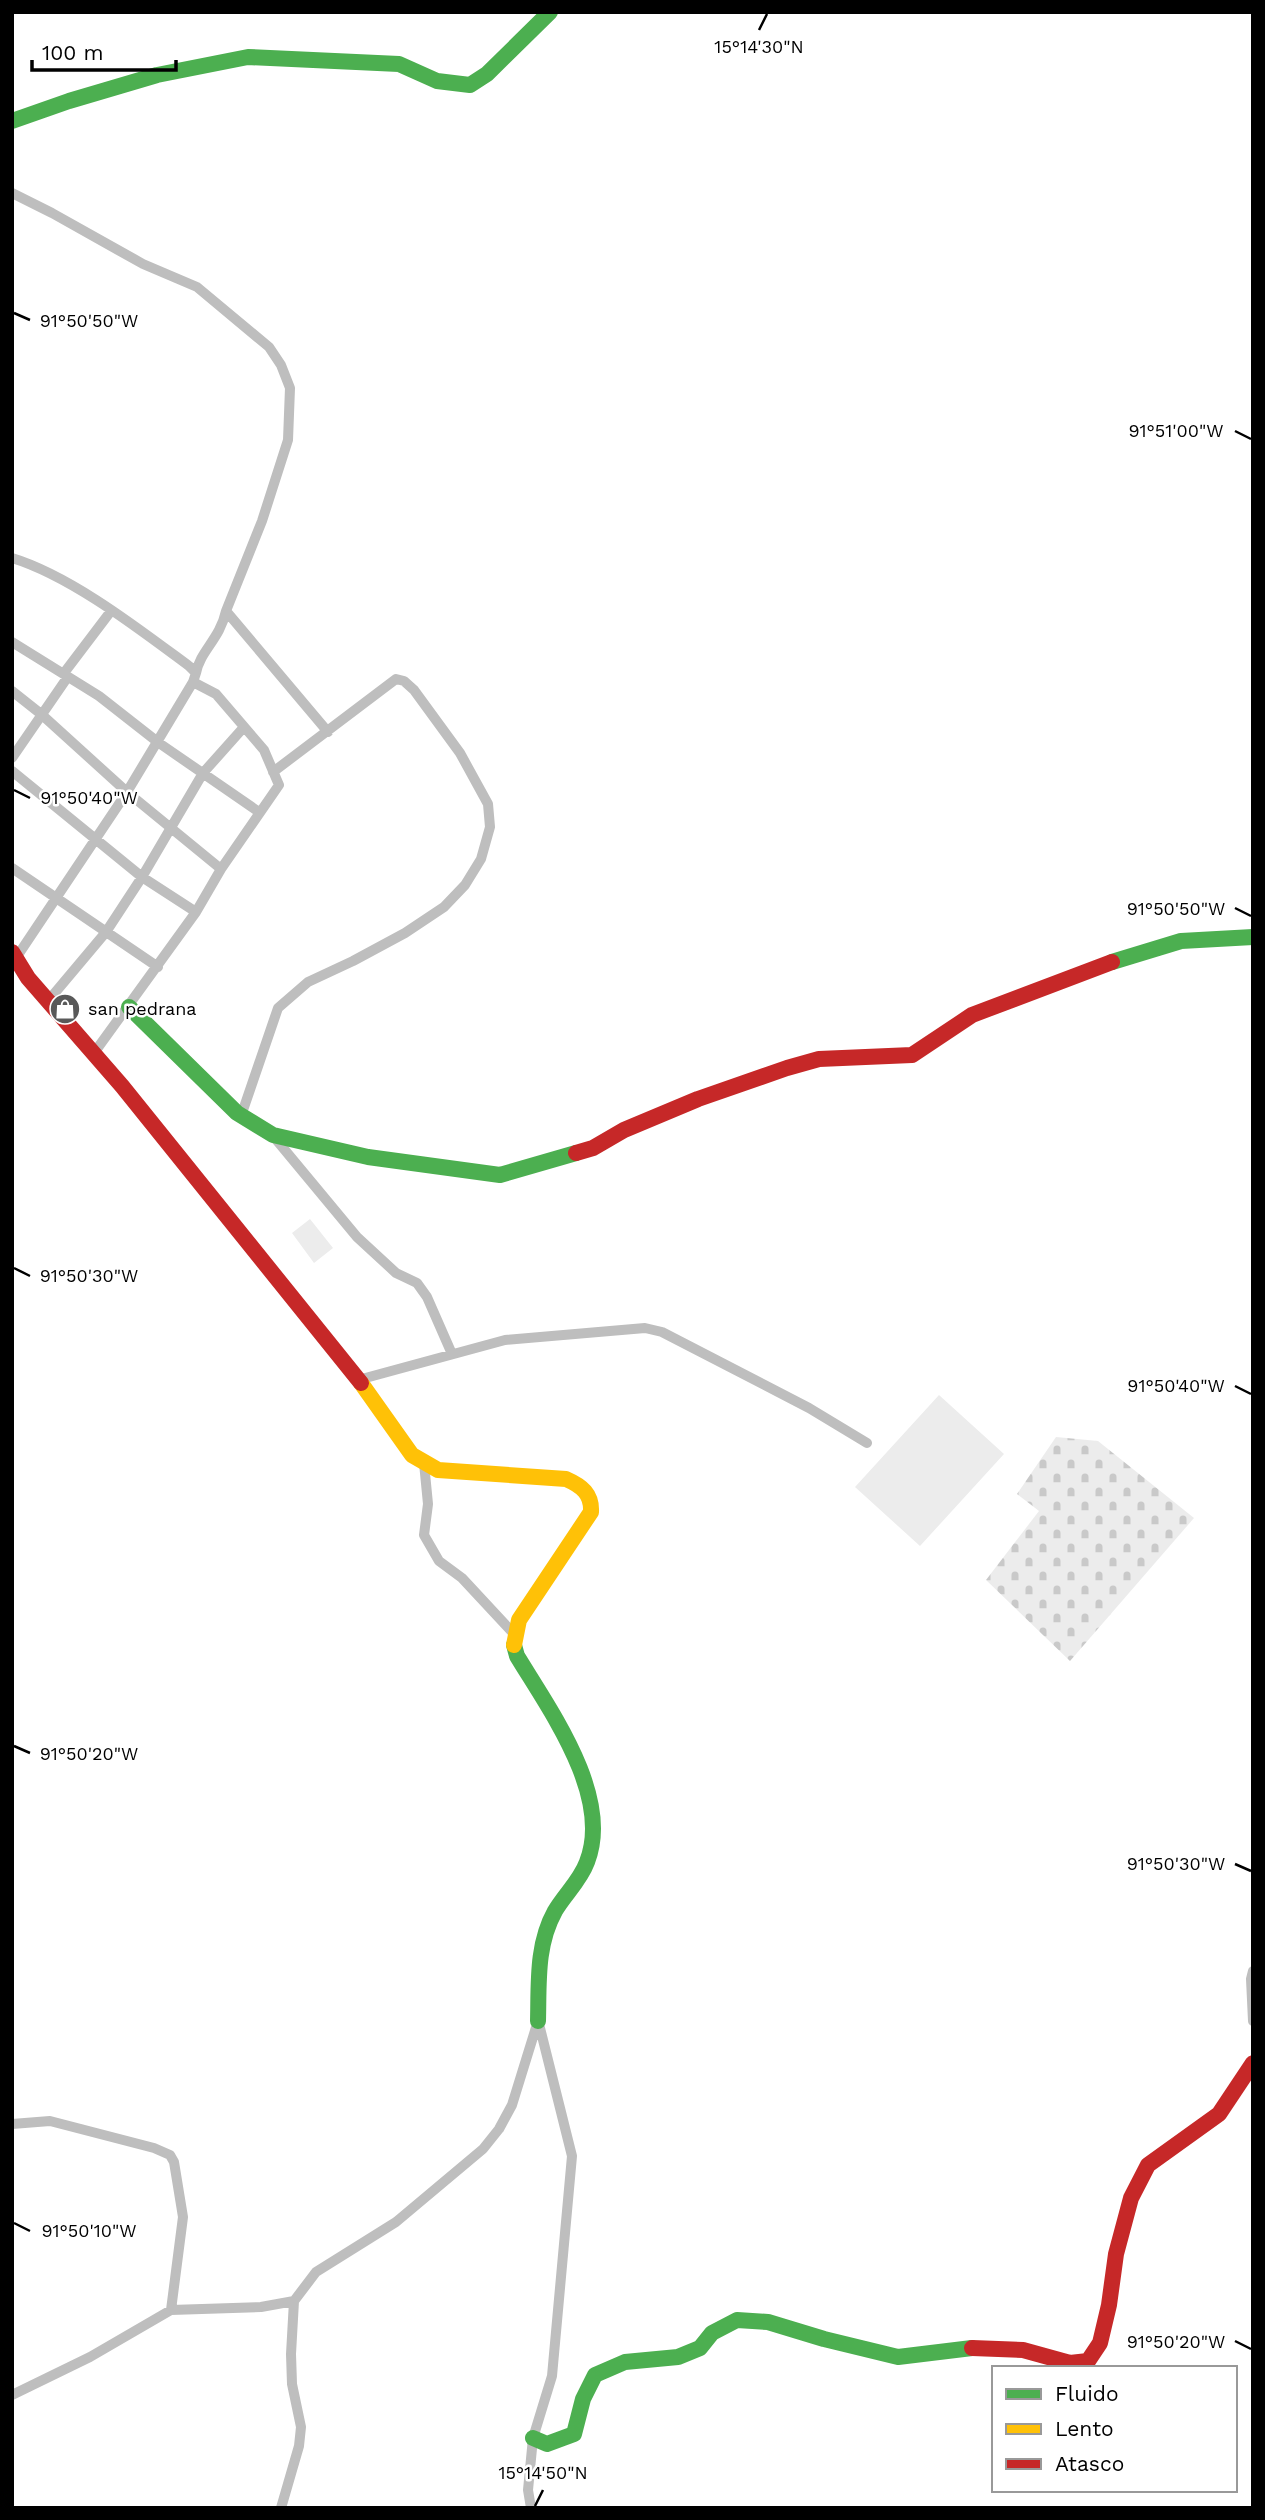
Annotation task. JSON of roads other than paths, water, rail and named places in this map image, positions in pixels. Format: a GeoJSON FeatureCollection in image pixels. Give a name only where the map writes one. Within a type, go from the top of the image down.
{"type":"FeatureCollection","features":[{"type":"Feature","properties":{"kind":"street"},"geometry":{"type":"LineString","coordinates":[[12,121],[157,75],[248,57],[398,64],[437,81],[470,85],[487,74],[550,12]]}},
{"type":"Feature","properties":{"kind":"street"},"geometry":{"type":"LineString","coordinates":[[12,193],[143,264],[197,287],[269,347],[281,365],[290,388],[288,440],[262,521],[226,611],[223,625],[198,663],[195,678],[159,743],[96,840],[14,955],[28,978],[93,1053],[358,1380],[412,1455],[438,1470],[566,1479],[578,1484],[593,1501],[592,1512],[519,1620],[513,1646],[573,1749],[592,1820],[589,1859],[554,1915],[538,1958],[538,2021],[572,2156],[552,2376],[533,2438],[528,2490],[531,2508]]}},
{"type":"Feature","properties":{"kind":"street"},"geometry":{"type":"LineString","coordinates":[[12,558],[33,565],[135,626],[216,694],[264,750],[279,785],[158,967],[93,1053]]}},
{"type":"Feature","properties":{"kind":"street"},"geometry":{"type":"LineString","coordinates":[[64,673],[111,611]]}},
{"type":"Feature","properties":{"kind":"street"},"geometry":{"type":"LineString","coordinates":[[226,611],[328,732]]}},
{"type":"Feature","properties":{"kind":"street"},"geometry":{"type":"LineString","coordinates":[[12,642],[64,673],[259,812]]}},
{"type":"Feature","properties":{"kind":"street"},"geometry":{"type":"LineString","coordinates":[[12,758],[67,678],[64,673]]}},
{"type":"Feature","properties":{"kind":"street"},"geometry":{"type":"LineString","coordinates":[[241,1116],[278,1008],[308,982],[405,933],[444,907],[465,885],[481,859],[490,827],[488,804],[460,753],[414,690],[404,681],[396,679],[273,772]]}},
{"type":"Feature","properties":{"kind":"street"},"geometry":{"type":"LineString","coordinates":[[12,691],[127,792],[221,869]]}},
{"type":"Feature","properties":{"kind":"street"},"geometry":{"type":"LineString","coordinates":[[48,1001],[106,932],[172,829],[203,773],[244,727]]}},
{"type":"Feature","properties":{"kind":"street"},"geometry":{"type":"LineString","coordinates":[[12,771],[142,877],[196,912]]}},
{"type":"Feature","properties":{"kind":"street"},"geometry":{"type":"LineString","coordinates":[[12,883],[16,871],[158,967]]}},
{"type":"Feature","properties":{"kind":"street"},"geometry":{"type":"LineString","coordinates":[[129,1007],[241,1116],[273,1135],[368,1157],[500,1175],[593,1148],[624,1130],[698,1099],[787,1068],[819,1059],[850,1056],[899,1058],[912,1055],[972,1015],[1126,957],[1181,942],[1253,937]]}},
{"type":"Feature","properties":{"kind":"street"},"geometry":{"type":"LineString","coordinates":[[273,1135],[357,1237],[397,1273],[417,1283],[427,1297],[452,1354]]}},
{"type":"Feature","properties":{"kind":"street"},"geometry":{"type":"LineString","coordinates":[[358,1380],[524,1337],[646,1328],[662,1332],[809,1408],[867,1443]]}},
{"type":"Feature","properties":{"kind":"street"},"geometry":{"type":"LineString","coordinates":[[424,1463],[428,1504],[424,1535],[439,1561],[462,1578],[514,1634]]}},
{"type":"Feature","properties":{"kind":"street"},"geometry":{"type":"LineString","coordinates":[[1253,1971],[1253,2021]]}},
{"type":"Feature","properties":{"kind":"street"},"geometry":{"type":"LineString","coordinates":[[281,2508],[299,2446],[301,2427],[292,2384],[294,2301],[316,2272],[396,2222],[483,2149],[499,2129],[512,2105],[538,2021]]}},
{"type":"Feature","properties":{"kind":"street"},"geometry":{"type":"LineString","coordinates":[[533,2438],[547,2444],[574,2434],[583,2399],[595,2375],[625,2362],[678,2357],[700,2347],[712,2333],[737,2320],[768,2322],[898,2357],[965,2348],[1023,2350],[1070,2363],[1088,2361],[1100,2343],[1109,2305],[1116,2254],[1131,2198],[1148,2165],[1219,2114],[1253,2063]]}},
{"type":"Feature","properties":{"kind":"street"},"geometry":{"type":"LineString","coordinates":[[12,2124],[51,2121],[154,2148],[170,2155],[174,2162],[183,2217],[171,2310]]}},
{"type":"Feature","properties":{"kind":"street"},"geometry":{"type":"LineString","coordinates":[[12,2395],[90,2357],[171,2310],[261,2307],[294,2301]]}},
{"type":"Feature","properties":{"kind":"place","name":"san pedrana"},"geometry":{"type":"Point","coordinates":[65,1009]}}]}
